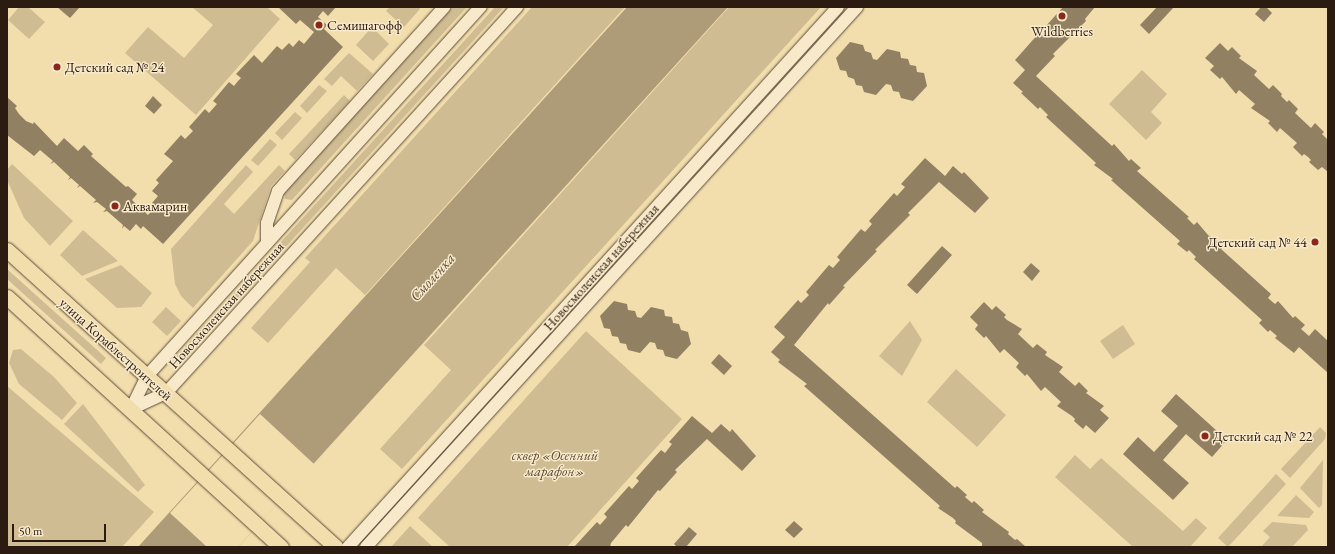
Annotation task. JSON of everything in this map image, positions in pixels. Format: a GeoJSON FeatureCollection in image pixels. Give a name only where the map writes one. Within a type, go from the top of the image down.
{"type":"FeatureCollection","features":[{"type":"Feature","properties":{"kind":"main road","name":"улица Кораблестроителей"},"geometry":{"type":"LineString","coordinates":[[7,250],[336,547]]}},
{"type":"Feature","properties":{"kind":"main road"},"geometry":{"type":"LineString","coordinates":[[7,297],[281,547]]}},
{"type":"Feature","properties":{"kind":"street"},"geometry":{"type":"LineString","coordinates":[[267,243],[267,223],[278,191],[444,7]]}},
{"type":"Feature","properties":{"kind":"street","name":"Новосмоленская набережная"},"geometry":{"type":"LineString","coordinates":[[131,409],[147,376],[481,7]]}},
{"type":"Feature","properties":{"kind":"street","name":"Новосмоленская набережная"},"geometry":{"type":"LineString","coordinates":[[131,409],[166,393],[517,7]]}},
{"type":"Feature","properties":{"kind":"street","name":"Новосмоленская набережная"},"geometry":{"type":"LineString","coordinates":[[348,547],[838,7]]}},
{"type":"Feature","properties":{"kind":"street","name":"Новосмоленская набережная"},"geometry":{"type":"LineString","coordinates":[[366,547],[857,7]]}},
{"type":"Feature","properties":{"kind":"green space"},"geometry":{"type":"Polygon","coordinates":[[[19,7],[28,7],[45,22],[29,39],[8,20],[19,7]]]}},
{"type":"Feature","properties":{"kind":"green space"},"geometry":{"type":"Polygon","coordinates":[[[192,7],[267,7],[280,19],[196,115],[125,53],[148,27],[184,58],[213,25],[192,7]]]}},
{"type":"Feature","properties":{"kind":"green space"},"geometry":{"type":"Polygon","coordinates":[[[390,7],[418,7],[420,9],[404,27],[386,11],[390,7]]]}},
{"type":"Feature","properties":{"kind":"green space"},"geometry":{"type":"Polygon","coordinates":[[[453,7],[467,7],[292,200],[285,199],[284,193],[453,7]]]}},
{"type":"Feature","properties":{"kind":"green space"},"geometry":{"type":"Polygon","coordinates":[[[495,7],[504,7],[182,361],[177,356],[495,7]]]}},
{"type":"Feature","properties":{"kind":"green space"},"geometry":{"type":"Polygon","coordinates":[[[532,7],[625,7],[365,295],[336,268],[268,343],[251,328],[310,262],[305,258],[532,7]]]}},
{"type":"Feature","properties":{"kind":"green space"},"geometry":{"type":"Polygon","coordinates":[[[729,7],[821,7],[402,469],[380,449],[451,370],[424,345],[729,7]]]}},
{"type":"Feature","properties":{"kind":"green space"},"geometry":{"type":"Polygon","coordinates":[[[372,27],[389,44],[373,61],[356,45],[372,27]]]}},
{"type":"Feature","properties":{"kind":"green space"},"geometry":{"type":"Polygon","coordinates":[[[349,53],[373,74],[357,91],[341,76],[332,86],[324,79],[349,53]]]}},
{"type":"Feature","properties":{"kind":"green space"},"geometry":{"type":"Polygon","coordinates":[[[1142,70],[1167,94],[1151,112],[1162,123],[1146,140],[1109,104],[1142,70]]]}},
{"type":"Feature","properties":{"kind":"green space"},"geometry":{"type":"Polygon","coordinates":[[[319,85],[327,91],[307,113],[300,106],[319,85]]]}},
{"type":"Feature","properties":{"kind":"green space"},"geometry":{"type":"Polygon","coordinates":[[[344,95],[350,101],[295,160],[289,154],[344,95]]]}},
{"type":"Feature","properties":{"kind":"green space"},"geometry":{"type":"Polygon","coordinates":[[[295,112],[302,118],[282,140],[275,133],[295,112]]]}},
{"type":"Feature","properties":{"kind":"green space"},"geometry":{"type":"Polygon","coordinates":[[[270,139],[277,145],[258,166],[251,160],[270,139]]]}},
{"type":"Feature","properties":{"kind":"green space"},"geometry":{"type":"Polygon","coordinates":[[[12,164],[73,221],[50,246],[24,218],[7,180],[7,170],[12,164]]]}},
{"type":"Feature","properties":{"kind":"green space"},"geometry":{"type":"Polygon","coordinates":[[[246,165],[253,172],[224,204],[234,214],[279,165],[285,171],[271,186],[253,241],[193,308],[181,296],[175,284],[171,249],[246,165]]]}},
{"type":"Feature","properties":{"kind":"green space"},"geometry":{"type":"Polygon","coordinates":[[[83,230],[118,261],[82,276],[60,255],[83,230]]]}},
{"type":"Feature","properties":{"kind":"green space"},"geometry":{"type":"Polygon","coordinates":[[[121,265],[152,293],[141,307],[117,308],[85,279],[121,265]]]}},
{"type":"Feature","properties":{"kind":"green space"},"geometry":{"type":"Polygon","coordinates":[[[7,269],[106,358],[101,364],[7,279],[7,269]]]}},
{"type":"Feature","properties":{"kind":"green space"},"geometry":{"type":"Polygon","coordinates":[[[166,307],[181,321],[167,336],[152,322],[166,307]]]}},
{"type":"Feature","properties":{"kind":"green space"},"geometry":{"type":"Polygon","coordinates":[[[910,321],[922,340],[902,376],[879,356],[910,321]]]}},
{"type":"Feature","properties":{"kind":"green space"},"geometry":{"type":"Polygon","coordinates":[[[1123,325],[1135,344],[1113,359],[1100,341],[1123,325]]]}},
{"type":"Feature","properties":{"kind":"green space","name":"сквер «Осенний марафон»"},"geometry":{"type":"Polygon","coordinates":[[[586,331],[682,419],[567,547],[450,547],[418,518],[586,331]]]}},
{"type":"Feature","properties":{"kind":"green space"},"geometry":{"type":"Polygon","coordinates":[[[21,349],[54,377],[77,403],[62,420],[19,384],[9,363],[13,350],[21,349]]]}},
{"type":"Feature","properties":{"kind":"green space"},"geometry":{"type":"Polygon","coordinates":[[[956,369],[1006,415],[977,447],[927,402],[956,369]]]}},
{"type":"Feature","properties":{"kind":"green space"},"geometry":{"type":"Polygon","coordinates":[[[7,386],[154,512],[122,547],[7,547],[7,386]]]}},
{"type":"Feature","properties":{"kind":"green space"},"geometry":{"type":"Polygon","coordinates":[[[83,404],[145,485],[138,492],[64,424],[83,404]]]}},
{"type":"Feature","properties":{"kind":"green space"},"geometry":{"type":"Polygon","coordinates":[[[1320,427],[1326,433],[1325,439],[1290,478],[1281,469],[1320,427]]]}},
{"type":"Feature","properties":{"kind":"green space"},"geometry":{"type":"Polygon","coordinates":[[[1075,455],[1090,469],[1101,458],[1183,531],[1196,518],[1207,528],[1190,547],[1133,547],[1055,477],[1075,455]]]}},
{"type":"Feature","properties":{"kind":"green space"},"geometry":{"type":"Polygon","coordinates":[[[1323,460],[1322,505],[1319,508],[1300,488],[1323,460]]]}},
{"type":"Feature","properties":{"kind":"green space"},"geometry":{"type":"Polygon","coordinates":[[[1276,474],[1286,484],[1228,547],[1218,538],[1276,474]]]}},
{"type":"Feature","properties":{"kind":"green space"},"geometry":{"type":"Polygon","coordinates":[[[1296,495],[1314,512],[1309,518],[1277,516],[1296,495]]]}},
{"type":"Feature","properties":{"kind":"green space"},"geometry":{"type":"Polygon","coordinates":[[[1272,522],[1306,525],[1308,530],[1292,547],[1261,547],[1270,537],[1263,531],[1272,522]]]}},
{"type":"Feature","properties":{"kind":"green space"},"geometry":{"type":"Polygon","coordinates":[[[410,526],[433,547],[391,547],[410,526]]]}},
{"type":"Feature","properties":{"kind":"water","name":"Смоленка"},"geometry":{"type":"Polygon","coordinates":[[[627,7],[728,7],[238,547],[138,547],[627,7]]]}},
{"type":"Feature","properties":{"kind":"pier"},"geometry":{"type":"Polygon","coordinates":[[[260,414],[314,464],[238,547],[207,547],[170,513],[260,414]]]}},
{"type":"Feature","properties":{"kind":"building"},"geometry":{"type":"Polygon","coordinates":[[[57,7],[80,7],[70,18],[57,7]]]}},
{"type":"Feature","properties":{"kind":"building"},"geometry":{"type":"Polygon","coordinates":[[[278,7],[336,7],[328,16],[323,11],[318,17],[327,25],[324,29],[343,47],[163,244],[143,226],[141,229],[136,224],[130,231],[124,226],[122,229],[123,225],[107,211],[103,212],[106,209],[97,202],[93,203],[96,200],[80,186],[77,188],[79,185],[71,178],[68,180],[70,177],[54,162],[50,164],[53,161],[40,150],[34,156],[7,135],[7,97],[17,106],[15,108],[26,121],[33,124],[34,122],[57,146],[64,138],[78,151],[84,145],[93,154],[91,156],[126,187],[128,186],[137,194],[132,200],[148,215],[156,206],[152,203],[158,196],[152,191],[159,183],[156,180],[173,161],[164,154],[181,135],[185,139],[193,131],[189,127],[205,109],[209,113],[217,104],[213,101],[229,82],[234,86],[241,78],[236,74],[254,55],[262,63],[277,46],[282,50],[289,43],[293,47],[299,40],[304,44],[314,32],[300,20],[296,24],[278,7]]]}},
{"type":"Feature","properties":{"kind":"building"},"geometry":{"type":"Polygon","coordinates":[[[1063,7],[1095,7],[1085,19],[1086,21],[1053,54],[1055,56],[1036,76],[1112,146],[1114,144],[1129,161],[1131,159],[1141,168],[1137,171],[1189,217],[1187,218],[1194,225],[1197,222],[1208,235],[1224,246],[1221,249],[1271,294],[1268,298],[1275,304],[1278,301],[1293,318],[1295,316],[1305,325],[1301,329],[1309,336],[1315,329],[1328,341],[1328,373],[1299,347],[1294,353],[1275,338],[1277,336],[1270,330],[1268,332],[1259,323],[1262,320],[1194,259],[1196,257],[1189,250],[1187,252],[1177,244],[1180,241],[1111,180],[1113,179],[1094,165],[1096,163],[1046,117],[1048,115],[1040,107],[1038,109],[1021,93],[1023,92],[1013,83],[1025,70],[1015,60],[1039,33],[1042,36],[1049,29],[1046,26],[1063,7]]]}},
{"type":"Feature","properties":{"kind":"building"},"geometry":{"type":"Polygon","coordinates":[[[1157,7],[1174,7],[1149,34],[1140,25],[1157,7]]]}},
{"type":"Feature","properties":{"kind":"building"},"geometry":{"type":"Polygon","coordinates":[[[1261,7],[1266,7],[1272,13],[1264,22],[1255,14],[1261,7]]]}},
{"type":"Feature","properties":{"kind":"building"},"geometry":{"type":"Polygon","coordinates":[[[850,42],[863,45],[865,51],[871,53],[873,59],[877,60],[887,49],[900,52],[901,58],[908,59],[910,65],[916,66],[917,72],[924,73],[927,86],[913,101],[901,98],[899,92],[893,91],[891,85],[886,84],[876,95],[864,92],[862,86],[856,85],[854,79],[848,77],[846,71],[840,70],[836,58],[850,42]]]}},
{"type":"Feature","properties":{"kind":"building"},"geometry":{"type":"Polygon","coordinates":[[[1220,43],[1228,51],[1232,47],[1241,56],[1239,58],[1257,71],[1254,75],[1269,89],[1273,85],[1282,94],[1281,96],[1287,102],[1289,100],[1298,109],[1295,113],[1311,128],[1315,123],[1324,132],[1322,134],[1328,140],[1328,172],[1322,167],[1318,170],[1309,162],[1311,160],[1308,157],[1304,154],[1302,156],[1293,147],[1297,143],[1280,128],[1277,132],[1268,123],[1270,121],[1251,108],[1255,104],[1239,90],[1236,94],[1222,77],[1220,79],[1210,70],[1214,66],[1205,58],[1220,43]]]}},
{"type":"Feature","properties":{"kind":"building"},"geometry":{"type":"Polygon","coordinates":[[[153,96],[162,105],[154,114],[145,106],[153,96]]]}},
{"type":"Feature","properties":{"kind":"building"},"geometry":{"type":"Polygon","coordinates":[[[925,158],[945,176],[953,166],[962,174],[964,172],[989,198],[975,213],[939,182],[908,213],[910,215],[875,250],[877,251],[843,286],[845,287],[829,305],[828,303],[794,345],[955,488],[957,486],[967,495],[965,497],[972,503],[974,501],[984,510],[982,512],[1009,532],[1008,534],[1015,540],[1017,539],[1026,547],[982,547],[982,543],[955,523],[956,521],[953,518],[938,508],[940,506],[804,386],[807,384],[778,362],[780,360],[771,352],[785,337],[774,327],[798,300],[801,303],[809,295],[806,292],[829,265],[833,268],[840,260],[837,257],[861,229],[865,232],[872,224],[869,221],[894,193],[897,196],[905,187],[901,184],[925,158]]]}},
{"type":"Feature","properties":{"kind":"building"},"geometry":{"type":"Polygon","coordinates":[[[942,246],[952,255],[917,294],[907,285],[942,246]]]}},
{"type":"Feature","properties":{"kind":"building"},"geometry":{"type":"Polygon","coordinates":[[[1031,263],[1040,271],[1032,281],[1023,272],[1031,263]]]}},
{"type":"Feature","properties":{"kind":"building"},"geometry":{"type":"Polygon","coordinates":[[[614,301],[627,304],[628,310],[635,311],[637,317],[641,318],[651,307],[664,310],[665,316],[672,317],[673,323],[679,324],[681,330],[688,332],[691,344],[677,359],[665,356],[663,350],[657,349],[655,343],[650,342],[640,353],[628,350],[626,344],[620,343],[618,337],[612,336],[610,329],[604,328],[600,316],[614,301]]]}},
{"type":"Feature","properties":{"kind":"building"},"geometry":{"type":"Polygon","coordinates":[[[984,302],[992,310],[996,306],[1006,315],[1004,317],[1007,320],[1022,329],[1018,334],[1033,348],[1037,344],[1047,352],[1045,355],[1063,367],[1059,372],[1075,386],[1079,382],[1088,391],[1086,393],[1104,406],[1100,410],[1109,418],[1095,433],[1086,425],[1083,429],[1074,421],[1075,419],[1072,416],[1057,406],[1061,402],[1045,387],[1041,391],[1027,374],[1025,376],[1016,367],[1019,363],[1004,349],[1000,353],[986,336],[984,338],[975,329],[978,325],[970,317],[984,302]]]}},
{"type":"Feature","properties":{"kind":"building"},"geometry":{"type":"Polygon","coordinates":[[[719,354],[732,366],[724,375],[711,363],[719,354]]]}},
{"type":"Feature","properties":{"kind":"building"},"geometry":{"type":"Polygon","coordinates":[[[1176,394],[1227,440],[1212,457],[1186,434],[1163,460],[1189,483],[1173,500],[1123,454],[1138,437],[1154,452],[1178,426],[1161,411],[1176,394]]]}},
{"type":"Feature","properties":{"kind":"building"},"geometry":{"type":"Polygon","coordinates":[[[692,416],[712,433],[721,424],[730,432],[732,429],[756,456],[742,471],[707,439],[675,470],[677,472],[660,491],[658,490],[628,527],[626,525],[611,543],[610,547],[574,547],[597,522],[600,525],[607,517],[604,514],[629,486],[632,489],[639,481],[636,478],[661,450],[665,453],[672,444],[669,442],[692,416]]]}},
{"type":"Feature","properties":{"kind":"building"},"geometry":{"type":"Polygon","coordinates":[[[794,521],[803,529],[794,538],[785,530],[794,521]]]}},
{"type":"Feature","properties":{"kind":"building"},"geometry":{"type":"Polygon","coordinates":[[[689,527],[697,534],[686,547],[677,547],[674,544],[689,527]]]}},
{"type":"Feature","properties":{"kind":"place","name":"Wildberries"},"geometry":{"type":"Point","coordinates":[1062,16]}},
{"type":"Feature","properties":{"kind":"place","name":"Семишагофф"},"geometry":{"type":"Point","coordinates":[319,25]}},
{"type":"Feature","properties":{"kind":"place","name":"Детский сад № 24"},"geometry":{"type":"Point","coordinates":[57,67]}},
{"type":"Feature","properties":{"kind":"place","name":"Аквамарин"},"geometry":{"type":"Point","coordinates":[115,206]}},
{"type":"Feature","properties":{"kind":"place","name":"Детский сад № 44"},"geometry":{"type":"Point","coordinates":[1315,242]}},
{"type":"Feature","properties":{"kind":"place","name":"Детский сад № 22"},"geometry":{"type":"Point","coordinates":[1205,436]}}]}
